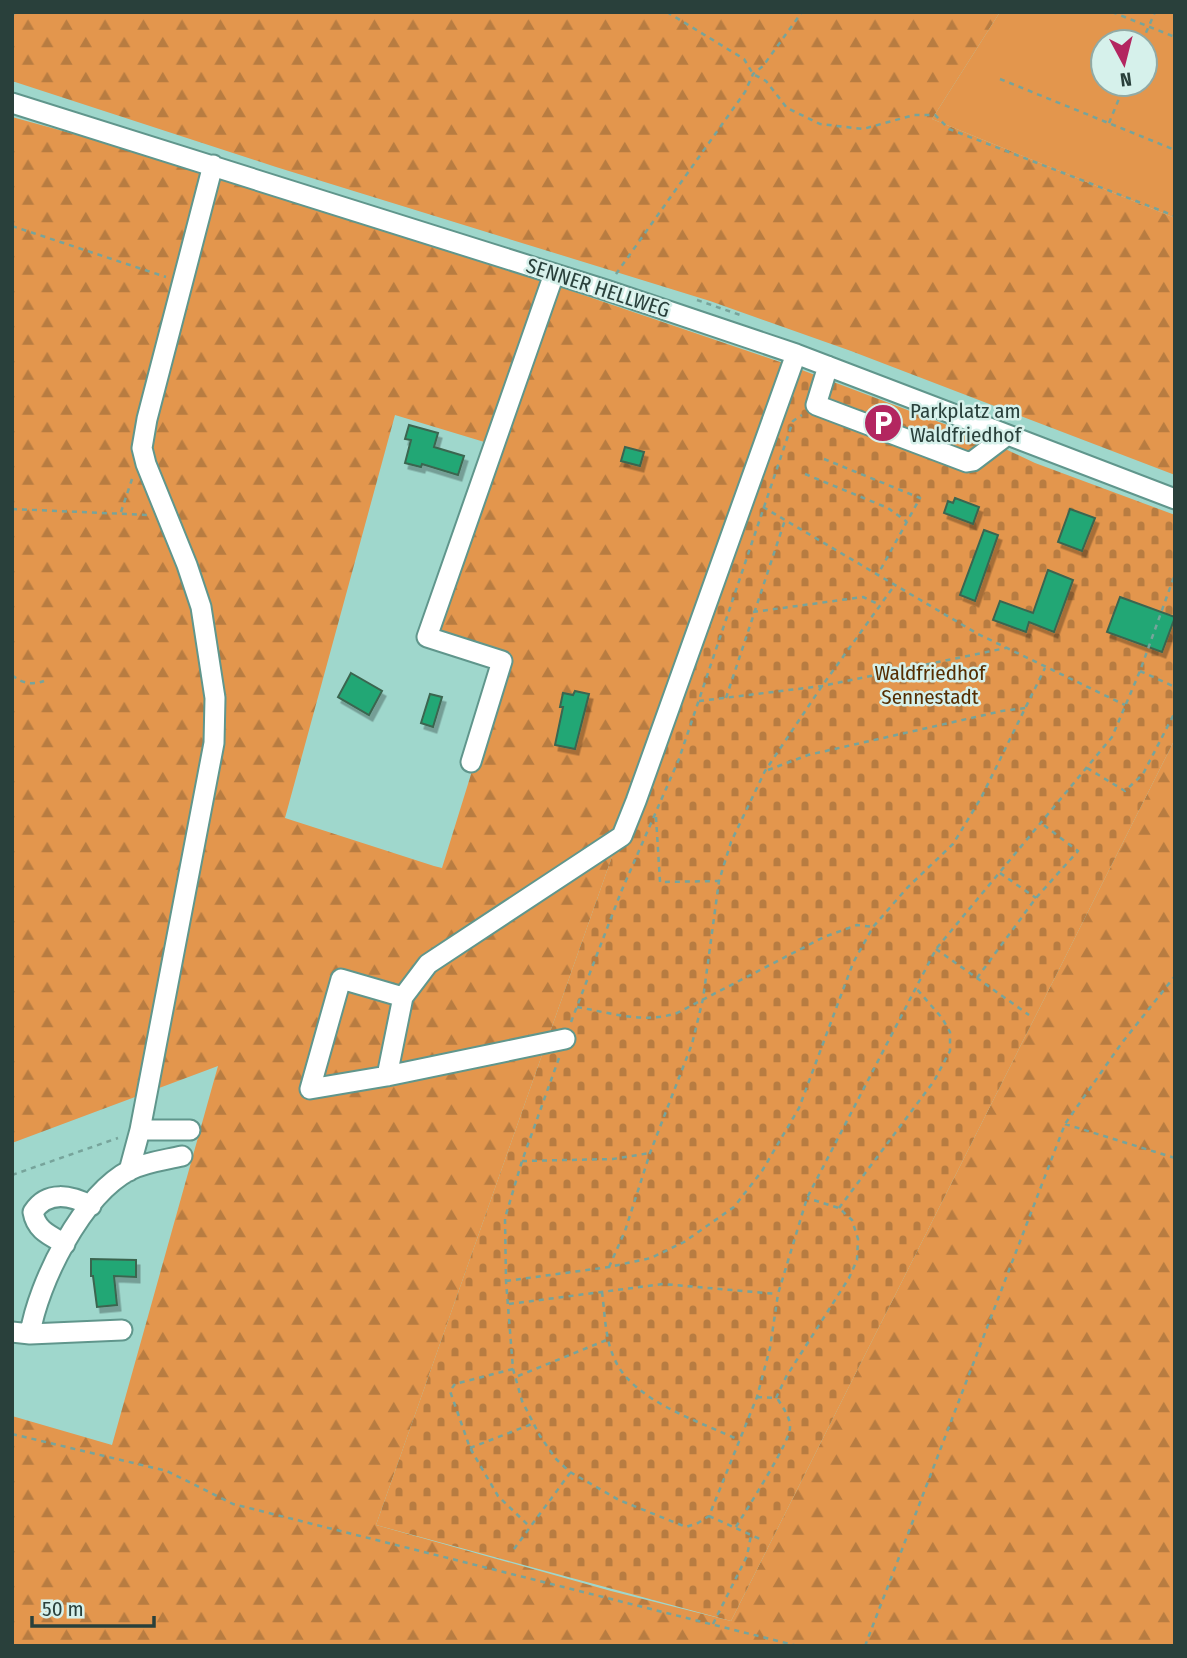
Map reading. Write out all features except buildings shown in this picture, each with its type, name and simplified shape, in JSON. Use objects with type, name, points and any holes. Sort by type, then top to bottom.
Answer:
[{"type":"street","name":"SENNER HELLWEG","points":[[12,103],[606,290],[796,354],[1006,436],[1173,495]]},
{"type":"street","points":[[129,1171],[140,1130],[214,743],[215,698],[201,607],[142,448],[147,419],[213,165]]},
{"type":"street","points":[[471,762],[502,661],[427,637],[554,274]]},
{"type":"street","points":[[387,1076],[403,997],[428,964],[622,836],[796,354]]},
{"type":"street","points":[[828,366],[816,405],[967,462],[973,461],[1006,436]]},
{"type":"street","points":[[403,997],[341,979],[310,1089],[565,1039]]},
{"type":"street","points":[[140,1130],[190,1130]]},
{"type":"street","points":[[122,1330],[21,1333],[43,1283],[65,1244],[103,1192],[129,1171],[182,1156]]},
{"type":"street","points":[[65,1244],[43,1232],[35,1223],[33,1212],[39,1203],[64,1196],[77,1198],[91,1206]]},
{"type":"path","points":[[667,12],[744,59],[753,74],[766,81],[786,108],[820,124],[863,129],[914,115],[934,115],[949,129],[1175,216]]},
{"type":"path","points":[[606,290],[744,92],[753,74],[763,66],[802,12]]},
{"type":"path","points":[[1112,12],[1175,37]]},
{"type":"path","points":[[1149,27],[1155,12]]},
{"type":"path","points":[[1000,79],[1175,150]]},
{"type":"path","points":[[1109,123],[1119,98]]},
{"type":"path","points":[[12,226],[182,282]]},
{"type":"path","points":[[816,405],[793,421],[679,759],[621,892],[577,1007],[522,1161],[505,1218],[506,1281],[513,1369],[522,1401],[532,1424],[556,1459],[570,1472],[619,1500],[686,1527],[709,1516],[757,1397],[770,1348],[778,1294],[807,1198],[936,949],[1112,737],[1140,671],[1175,574]]},
{"type":"path","points":[[824,459],[920,498],[877,576]]},
{"type":"path","points":[[121,513],[134,473],[146,464]]},
{"type":"path","points":[[805,474],[888,508],[907,522]]},
{"type":"path","points":[[763,507],[894,586],[1006,648],[1126,706]]},
{"type":"path","points":[[12,509],[167,517]]},
{"type":"path","points":[[726,698],[785,520]]},
{"type":"path","points":[[609,1267],[625,1231],[650,1153],[692,1044],[703,999],[719,881],[741,817],[765,771],[894,586]]},
{"type":"path","points":[[753,612],[863,597],[880,605]]},
{"type":"path","points":[[699,701],[822,686],[1006,648]]},
{"type":"path","points":[[506,1281],[609,1267],[651,1258],[684,1242],[734,1207],[762,1171],[799,1108],[853,963],[873,927],[907,888],[953,844],[981,798],[1045,668]]},
{"type":"path","points":[[1140,671],[1175,687]]},
{"type":"path","points":[[12,675],[20,681],[34,684],[44,681]]},
{"type":"path","points":[[765,771],[808,755],[1002,711],[1026,708]]},
{"type":"path","points":[[1087,768],[1125,791],[1143,774],[1175,712]]},
{"type":"path","points":[[656,814],[660,882],[719,881]]},
{"type":"path","points":[[977,978],[1036,898],[1078,852],[1041,823]]},
{"type":"path","points":[[1000,873],[1036,898]]},
{"type":"path","points":[[577,1007],[644,1018],[660,1018],[677,1013],[824,937],[857,925],[873,927]]},
{"type":"path","points":[[936,949],[1029,1015]]},
{"type":"path","points":[[864,1646],[1065,1124],[1121,1044],[1175,976]]},
{"type":"path","points":[[839,1208],[934,1081],[950,1051],[950,1032],[942,1018],[915,987]]},
{"type":"path","points":[[1065,1124],[1175,1158]]},
{"type":"path","points":[[12,1175],[140,1130]]},
{"type":"path","points":[[522,1161],[613,1160],[650,1153]]},
{"type":"path","points":[[776,1398],[786,1377],[849,1278],[857,1260],[858,1239],[852,1220],[839,1208],[807,1198]]},
{"type":"path","points":[[509,1304],[663,1284],[778,1294]]},
{"type":"path","points":[[602,1292],[608,1339],[615,1361],[630,1382],[665,1406],[739,1440]]},
{"type":"path","points":[[516,1376],[608,1339]]},
{"type":"path","points":[[513,1369],[455,1384],[450,1391],[470,1448],[498,1496],[530,1527]]},
{"type":"path","points":[[757,1397],[776,1398]]},
{"type":"path","points":[[736,1527],[785,1446],[791,1430],[789,1417],[776,1398]]},
{"type":"path","points":[[470,1448],[532,1424]]},
{"type":"path","points":[[12,1434],[167,1471],[233,1504],[797,1646]]},
{"type":"path","points":[[514,1549],[570,1472]]},
{"type":"path","points":[[709,1516],[760,1539]]},
{"type":"path","points":[[713,1625],[747,1556],[751,1535]]},
{"type":"green space","points":[[12,12],[1000,12],[932,119],[1175,218],[1175,475],[851,351],[710,301],[276,167],[12,81]]},
{"type":"green space","points":[[1000,12],[1175,12],[1175,218],[932,119]]},
{"type":"green space","points":[[12,117],[92,139],[547,283],[491,444],[395,415],[285,818],[434,866],[442,868],[507,658],[432,632],[554,285],[786,364],[376,1525],[611,1591],[731,1621],[1175,739],[1175,1646],[12,1646],[12,1416],[112,1445],[218,1066],[12,1143]]},
{"type":"green space","name":"Waldfriedhof Sennestadt","points":[[786,364],[984,439],[1035,463],[1175,515],[1175,739],[731,1621],[376,1525]]},
{"type":"place","name":"Parkplatz am Waldfriedhof","points":[[883,423]]}]
